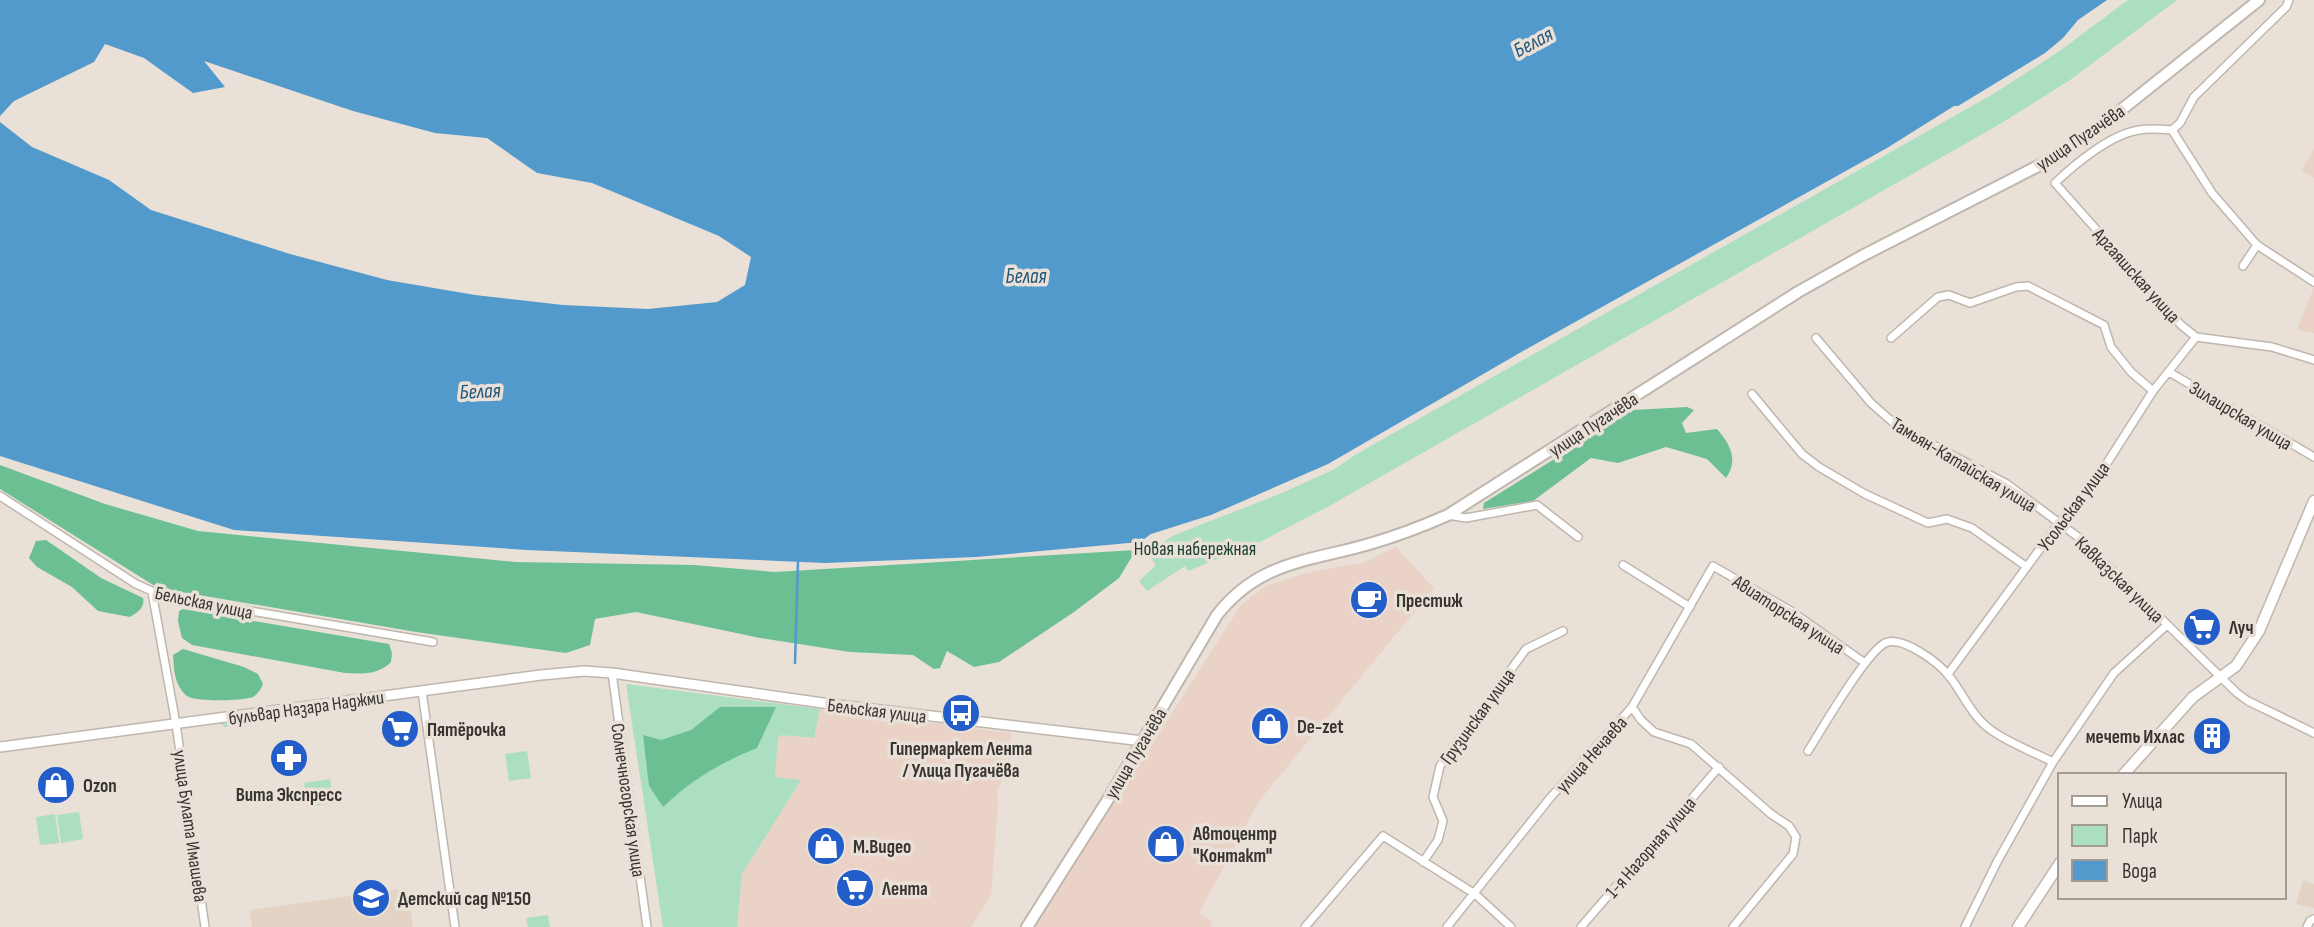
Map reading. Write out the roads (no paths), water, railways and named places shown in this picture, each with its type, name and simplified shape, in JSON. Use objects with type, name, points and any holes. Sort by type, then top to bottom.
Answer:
[{"type":"main road","name":"улица Пугачёва","points":[[1027,927],[1143,741],[1217,615],[1230,599],[1252,581],[1302,560],[1366,545],[1422,527],[1448,515],[1798,292],[1862,256],[2048,161],[2101,126],[2259,0]]},
{"type":"main road","points":[[2125,773],[2193,697],[2236,666],[2259,631],[2314,501]]},
{"type":"main road","points":[[2018,927],[2058,866]]},
{"type":"street","points":[[2290,0],[2194,97],[2180,123],[2172,130],[2212,193],[2257,246],[2314,282]]},
{"type":"street","name":"Аргаяшская улица","points":[[2172,130],[2136,130],[2123,135],[2093,152],[2055,183],[2181,325],[2196,337],[2272,347],[2314,360]]},
{"type":"street","points":[[2243,266],[2257,246]]},
{"type":"street","points":[[1891,338],[1938,297],[1949,295],[1970,303],[2016,287],[2028,286],[2104,325],[2110,347],[2131,372],[2153,391]]},
{"type":"street","name":"Усольская улица","points":[[1948,674],[2059,523],[2107,463],[2153,391],[2196,337]]},
{"type":"street","name":"Тамьян-Катайская улица","points":[[1816,338],[1871,403],[1897,426],[2007,484],[2059,523]]},
{"type":"street","name":"Зилаирская улица","points":[[2169,372],[2314,457]]},
{"type":"street","points":[[1752,394],[1802,454],[1819,467],[1865,494],[1928,523],[1947,519],[1972,528],[2027,567]]},
{"type":"street","name":"Бельская улица","points":[[0,496],[152,592],[179,600],[433,642]]},
{"type":"street","points":[[1448,515],[1466,518],[1537,505],[1578,537]]},
{"type":"street","name":"Кавказская улица","points":[[2059,523],[2078,537],[2220,677],[2248,701],[2314,733]]},
{"type":"street","points":[[1623,565],[1690,607]]},
{"type":"street","name":"улица Нечаева","points":[[1447,927],[1550,798],[1632,708],[1713,566]]},
{"type":"street","name":"Авиаторская улица","points":[[1713,566],[1782,606],[1865,663]]},
{"type":"street","name":"улица Булата Имашева","points":[[152,592],[176,724],[205,927]]},
{"type":"street","points":[[1965,927],[1997,862],[2053,762],[2114,673],[2167,625]]},
{"type":"street","name":"Грузинская улица","points":[[1423,862],[1438,840],[1443,821],[1433,797],[1440,766],[1526,649],[1563,631]]},
{"type":"street","name":"Авиаторская улица","points":[[1808,751],[1865,663],[1885,643],[1894,642],[1910,645],[1948,674],[1965,702],[1990,730],[2053,762]]},
{"type":"street","name":"бульвар Назара Наджми","points":[[0,747],[563,672],[612,673]]},
{"type":"street","name":"Бельская улица","points":[[612,673],[830,705],[1143,741]]},
{"type":"street","name":"Солнечногорская улица","points":[[612,673],[647,927]]},
{"type":"street","points":[[422,691],[455,927]]},
{"type":"street","points":[[1632,708],[1654,732],[1691,744],[1771,814],[1789,826],[1796,837],[1793,854],[1733,927]]},
{"type":"street","name":"1-я Нагорная улица","points":[[1581,927],[1719,767]]},
{"type":"street","points":[[1305,927],[1383,836],[1475,894],[1511,927]]},
{"type":"street","points":[[2307,927],[2314,919]]},
{"type":"water","name":"Белая","points":[[0,0],[2107,0],[2078,20],[2063,38],[2045,53],[1958,106],[1328,464],[1211,515],[1151,534],[1140,542],[976,557],[825,563],[527,550],[234,530],[0,456],[0,122],[32,147],[109,180],[151,210],[290,254],[387,280],[475,295],[563,305],[648,309],[717,302],[745,285],[751,257],[719,236],[592,183],[537,173],[487,138],[435,133],[353,111],[204,61],[225,87],[193,93],[144,58],[105,44],[94,62],[14,101],[0,116]]},
{"type":"waterway","points":[[795,663],[798,561]]},
{"type":"place","name":"Престиж","points":[[1369,600]]},
{"type":"place","name":"Луч","points":[[2202,627]]},
{"type":"place","name":"Гипермаркет Лента / Улица Пугачёва","points":[[961,713]]},
{"type":"place","name":"De-zet","points":[[1270,726]]},
{"type":"place","name":"Пятёрочка","points":[[400,729]]},
{"type":"place","name":"мечеть Ихлас","points":[[2212,736]]},
{"type":"place","name":"Вита Экспресс","points":[[289,758]]},
{"type":"place","name":"Ozon","points":[[56,785]]},
{"type":"place","name":"Автоцентр \"Контакт\"","points":[[1166,844]]},
{"type":"place","name":"М.Видео","points":[[826,846]]},
{"type":"place","name":"Лента","points":[[855,888]]},
{"type":"place","name":"Детский сад №150","points":[[371,898]]},
{"type":"park label","name":"Новая набережная","points":[[1195,548]]}]
